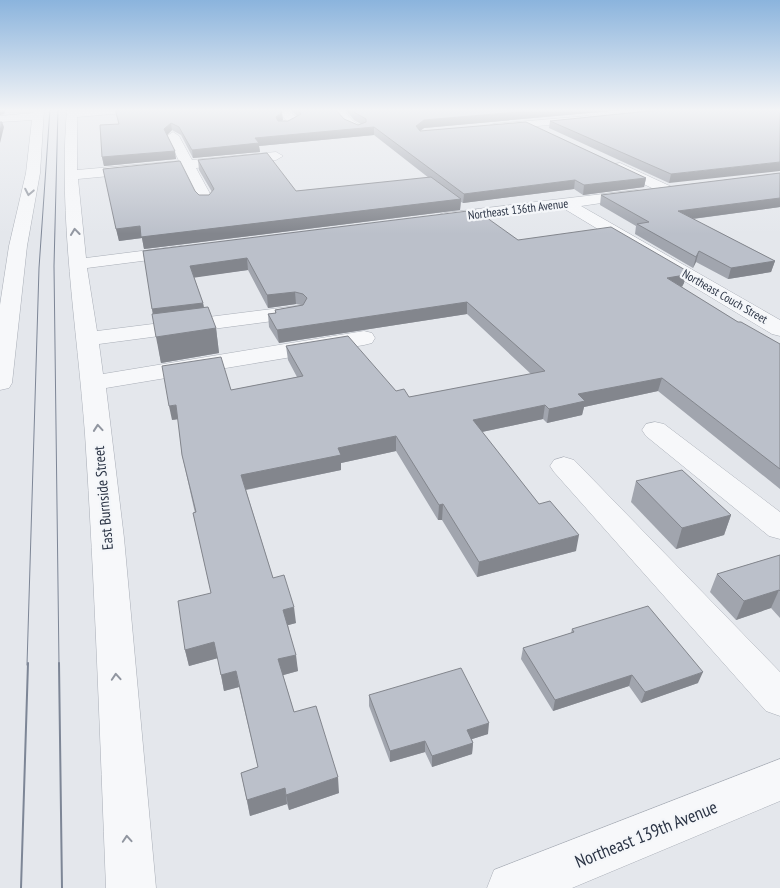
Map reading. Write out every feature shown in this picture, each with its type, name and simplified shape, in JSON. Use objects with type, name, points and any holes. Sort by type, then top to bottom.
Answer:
[{"type":"street","points":[[0,383],[7,271],[18,246],[33,173],[35,150]]},
{"type":"street","name":"East Burnside Street","points":[[72,150],[78,264],[93,383],[106,534],[131,888]]},
{"type":"street","points":[[180,150],[206,201]]},
{"type":"street","points":[[72,175],[276,156]]},
{"type":"street","name":"Northeast 136th Avenue","points":[[430,220],[672,189],[605,160]]},
{"type":"street","name":"Northeast Couch Street","points":[[566,203],[775,322]]},
{"type":"street","points":[[78,264],[200,249]]},
{"type":"street","points":[[88,339],[296,312]]},
{"type":"street","points":[[93,383],[364,338]]},
{"type":"street","points":[[655,430],[780,528]]},
{"type":"street","points":[[564,466],[780,699]]},
{"type":"street","name":"Northeast 139th Avenue","points":[[512,888],[780,780]]},
{"type":"building","points":[[102,150],[175,151],[102,157]]},
{"type":"building","points":[[405,150],[587,150],[646,178],[584,185],[575,180],[464,194]]},
{"type":"building","points":[[617,150],[780,150],[780,162],[671,174]]},
{"type":"building","points":[[267,153],[296,191],[431,177],[461,199],[141,237],[140,226],[116,229],[103,169],[180,161],[195,191],[199,195],[209,195],[214,189],[198,160]]},
{"type":"building","points":[[780,173],[780,198],[678,211],[775,261],[731,268],[699,251],[696,257],[637,224],[649,222],[601,195]]},
{"type":"building","points":[[476,210],[518,240],[611,227],[687,271],[685,275],[667,278],[738,322],[780,344],[780,469],[662,378],[578,394],[585,401],[549,409],[545,405],[473,420],[539,504],[550,501],[579,535],[479,562],[443,504],[439,505],[396,436],[338,448],[341,455],[241,475],[273,578],[284,575],[294,607],[283,610],[296,655],[278,659],[294,712],[316,706],[338,777],[286,795],[285,788],[247,800],[241,773],[258,767],[236,671],[221,675],[214,642],[185,650],[178,601],[211,593],[193,513],[196,512],[182,455],[176,405],[169,406],[162,366],[221,357],[231,390],[303,376],[286,346],[348,336],[396,391],[404,389],[409,397],[545,371],[467,302],[277,330],[268,314],[276,313],[275,310],[303,305],[307,298],[303,294],[295,292],[267,295],[247,258],[190,266],[203,303],[152,309],[143,251]]},
{"type":"building","points":[[208,307],[216,328],[156,337],[152,314]]},
{"type":"building","points":[[682,470],[731,515],[682,528],[636,481]]},
{"type":"building","points":[[780,555],[780,591],[744,601],[717,574]]},
{"type":"building","points":[[648,606],[703,672],[645,692],[632,675],[555,700],[523,648],[574,632],[572,629]]},
{"type":"building","points":[[461,668],[489,723],[467,730],[473,743],[432,756],[425,741],[390,751],[369,695]]},
{"type":"tram line","points":[[27,665],[39,268],[47,150]]},
{"type":"tram line","points":[[57,150],[54,266],[59,665]]},
{"type":"tram line","points":[[21,888],[28,663]]},
{"type":"tram line","points":[[59,663],[62,888]]}]
